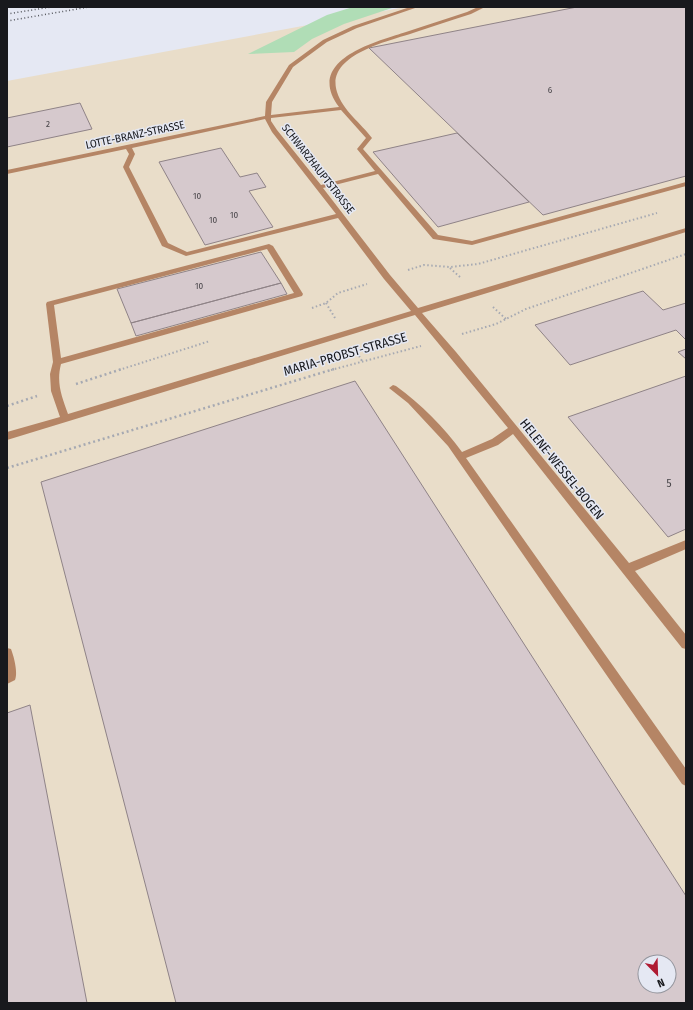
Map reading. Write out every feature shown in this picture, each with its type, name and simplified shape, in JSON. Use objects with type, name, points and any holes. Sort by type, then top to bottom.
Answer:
[{"type":"street","name":"SCHWARZHAUPTSTRASSE","points":[[415,7],[355,27],[325,41],[291,66],[268,102],[267,117],[274,131],[319,187],[387,277],[416,312]]},
{"type":"street","points":[[482,7],[363,48],[348,56],[334,73],[332,86],[333,94],[342,108],[369,138],[360,149],[436,237],[472,243],[686,184]]},
{"type":"street","name":"LOTTE-BRANZ-STRASSE","points":[[7,172],[267,117],[342,108]]},
{"type":"street","points":[[128,147],[132,154],[126,167],[165,244],[186,254],[340,215]]},
{"type":"street","points":[[319,187],[380,172]]},
{"type":"street","name":"MARIA-PROBST-STRASSE","points":[[7,436],[686,230]]},
{"type":"street","points":[[57,362],[300,294],[269,246],[50,304],[57,362],[54,374],[55,391],[65,418]]},
{"type":"street","name":"HELENE-WESSEL-BOGEN","points":[[416,312],[441,340],[686,644]]},
{"type":"street","points":[[393,388],[411,401],[451,443],[686,780]]},
{"type":"street","points":[[460,456],[495,442],[513,429]]},
{"type":"street","points":[[627,569],[686,544]]},
{"type":"street","points":[[7,653],[11,676],[7,678]]},
{"type":"path","points":[[311,308],[326,303],[338,293],[424,265],[450,268],[478,264],[660,212]]},
{"type":"path","name":"MARIA-PROBST-STRASSE","points":[[7,468],[362,361],[496,324],[526,309],[686,254]]},
{"type":"path","points":[[7,406],[212,340]]},
{"type":"shaded area","points":[[405,7],[686,7],[686,1003],[7,1003],[7,81]]},
{"type":"green space","points":[[353,7],[395,7],[344,24],[312,39],[294,52],[248,54],[327,15]]},
{"type":"building","points":[[577,7],[686,7],[686,176],[543,215],[369,48]]},
{"type":"building","points":[[80,103],[92,129],[7,147],[7,118]]},
{"type":"building","points":[[457,133],[529,202],[438,227],[373,152]]},
{"type":"building","points":[[221,148],[240,177],[257,173],[266,187],[249,191],[273,227],[205,245],[159,162]]},
{"type":"building","points":[[261,252],[281,283],[131,323],[117,289]]},
{"type":"building","points":[[281,283],[287,294],[136,336],[131,323]]},
{"type":"building","points":[[643,291],[663,310],[686,303],[686,340],[676,330],[570,365],[535,325]]},
{"type":"building","points":[[686,349],[686,359],[678,352]]},
{"type":"building","points":[[686,376],[686,529],[668,537],[568,417]]},
{"type":"building","points":[[355,381],[686,896],[686,1003],[176,1003],[41,482]]},
{"type":"building","points":[[30,705],[87,1003],[7,1003],[7,713]]},
{"type":"railway","points":[[7,14],[51,7]]},
{"type":"railway","points":[[7,21],[89,7]]}]
